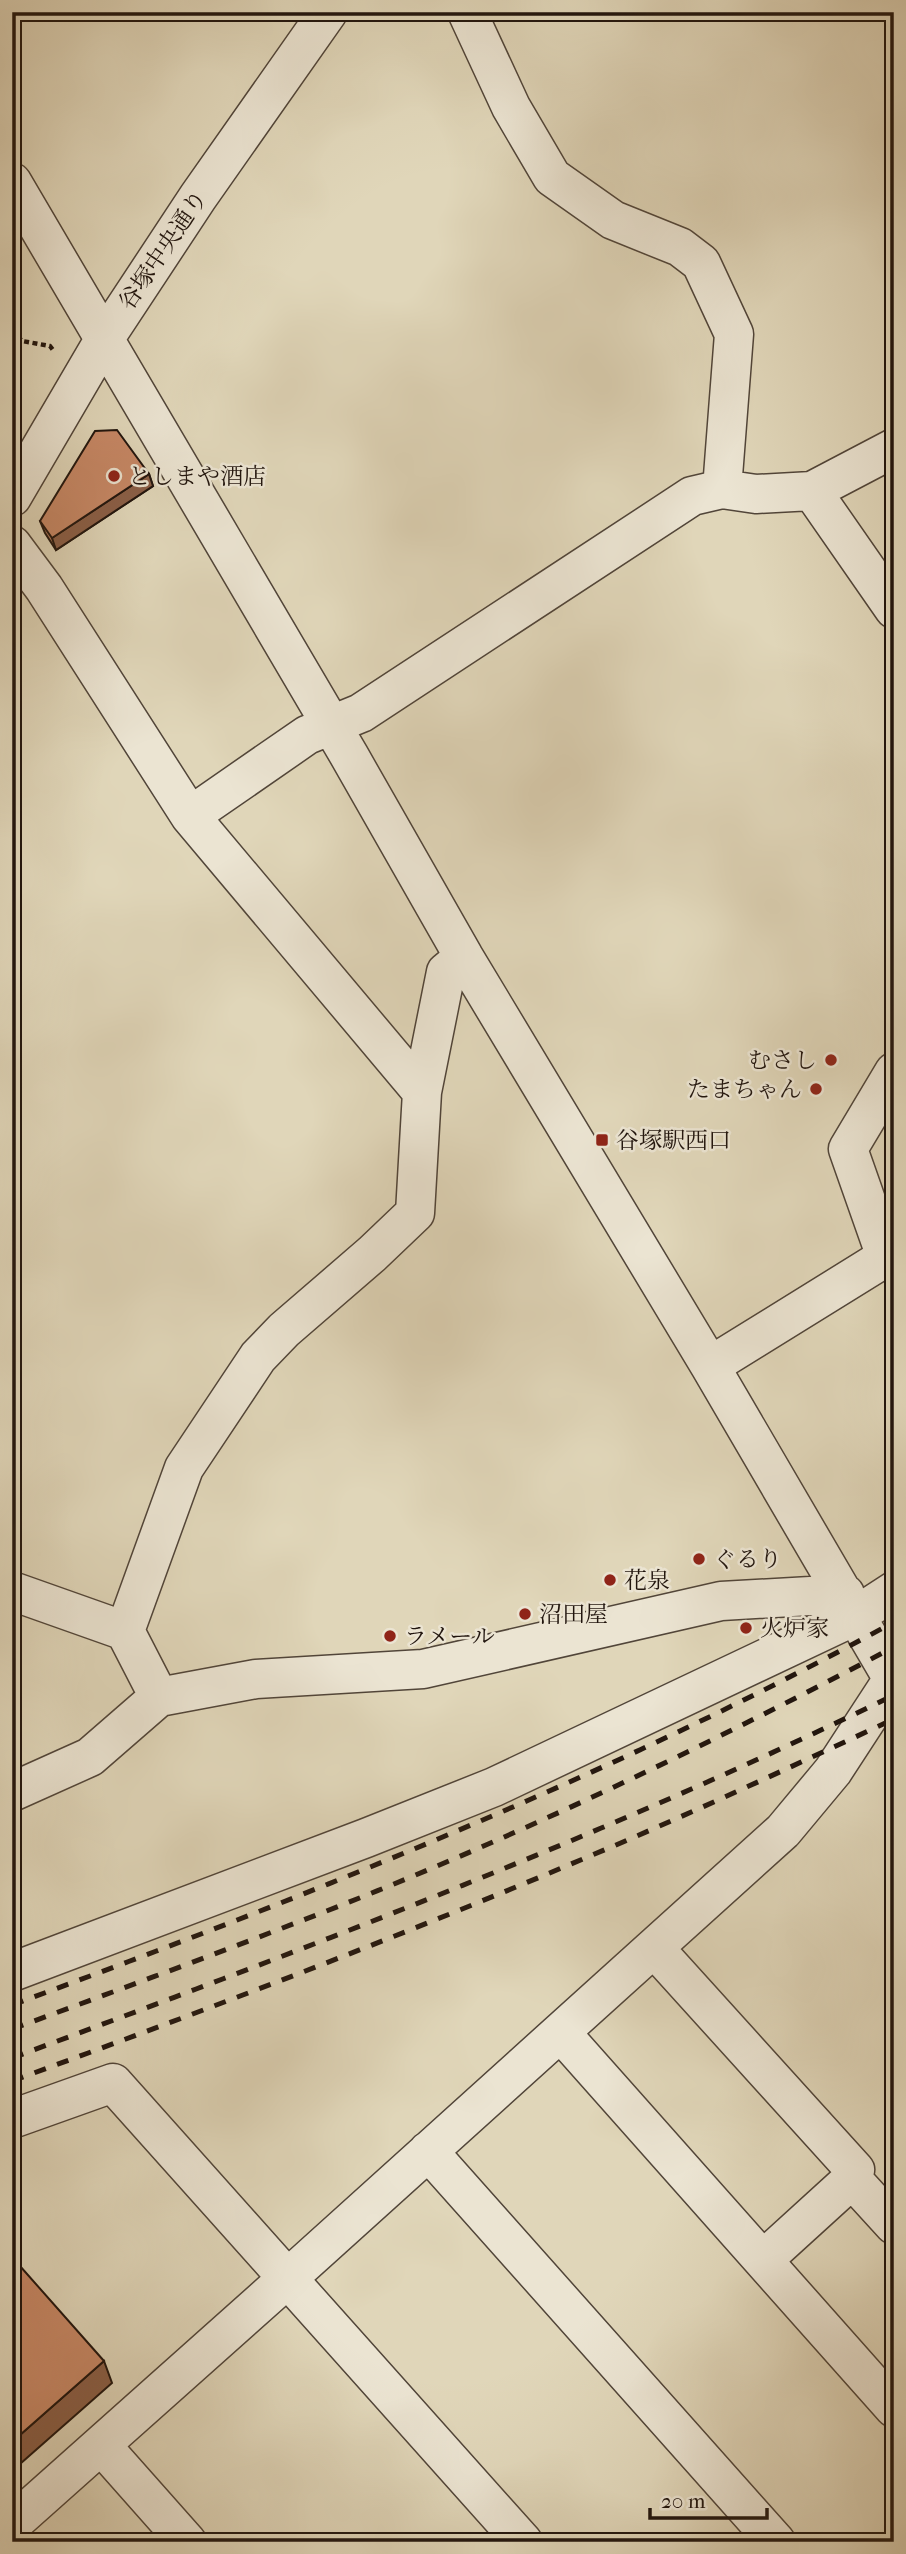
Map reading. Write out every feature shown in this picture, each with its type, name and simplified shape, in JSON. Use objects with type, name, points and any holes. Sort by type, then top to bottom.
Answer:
[{"type":"street","name":"谷塚中央通り","points":[[17,477],[198,197],[328,12]]},
{"type":"street","points":[[467,12],[511,107],[552,177],[613,220],[680,247],[701,262],[734,334],[722,489]]},
{"type":"street","points":[[12,182],[464,957],[710,1366],[893,1680],[833,1771],[783,1831],[101,2445],[22,2529]]},
{"type":"street","points":[[190,816],[307,735],[361,713],[692,496],[722,489],[756,494],[812,491],[894,448]]},
{"type":"street","points":[[812,491],[894,609]]},
{"type":"street","points":[[12,545],[44,588],[190,816],[422,1092]]},
{"type":"street","points":[[125,1631],[184,1468],[258,1357],[284,1330],[415,1213],[422,1092],[446,972],[464,957]]},
{"type":"street","points":[[710,1366],[890,1255],[848,1149],[894,1072]]},
{"type":"street","points":[[12,1591],[125,1631],[159,1697]]},
{"type":"street","points":[[12,1972],[494,1787],[851,1604],[894,1591]]},
{"type":"street","points":[[12,1792],[90,1757],[159,1697],[256,1679],[423,1669],[721,1601],[851,1604]]},
{"type":"street","points":[[655,1949],[855,2170],[852,2179],[764,2260]]},
{"type":"street","points":[[561,2033],[894,2407]]},
{"type":"street","points":[[12,2119],[113,2083],[523,2542]]},
{"type":"street","points":[[428,2151],[776,2542]]},
{"type":"street","points":[[852,2179],[894,2225]]},
{"type":"street","points":[[101,2445],[187,2542]]},
{"type":"building","points":[[117,430],[149,474],[52,538],[40,521],[95,431]]},
{"type":"building","points":[[12,2257],[104,2361],[12,2442]]},
{"type":"railway","points":[[12,2005],[237,1920],[460,1830],[680,1731],[894,1622]]},
{"type":"railway","points":[[12,2029],[324,1912],[541,1821],[683,1754],[894,1647]]},
{"type":"railway","points":[[12,2058],[347,1931],[568,1842],[894,1695]]},
{"type":"railway","points":[[12,2081],[302,1972],[518,1886],[628,1840],[894,1719]]},
{"type":"place","name":"としまや酒店","points":[[114,476]]},
{"type":"place","name":"むさし","points":[[831,1060]]},
{"type":"place","name":"たまちゃん","points":[[816,1089]]},
{"type":"place","name":"谷塚駅西口","points":[[602,1140]]},
{"type":"place","name":"ぐるり","points":[[699,1559]]},
{"type":"place","name":"花泉","points":[[610,1580]]},
{"type":"place","name":"沼田屋","points":[[525,1614]]},
{"type":"place","name":"火炉家","points":[[746,1628]]},
{"type":"place","name":"ラメール","points":[[390,1636]]}]
